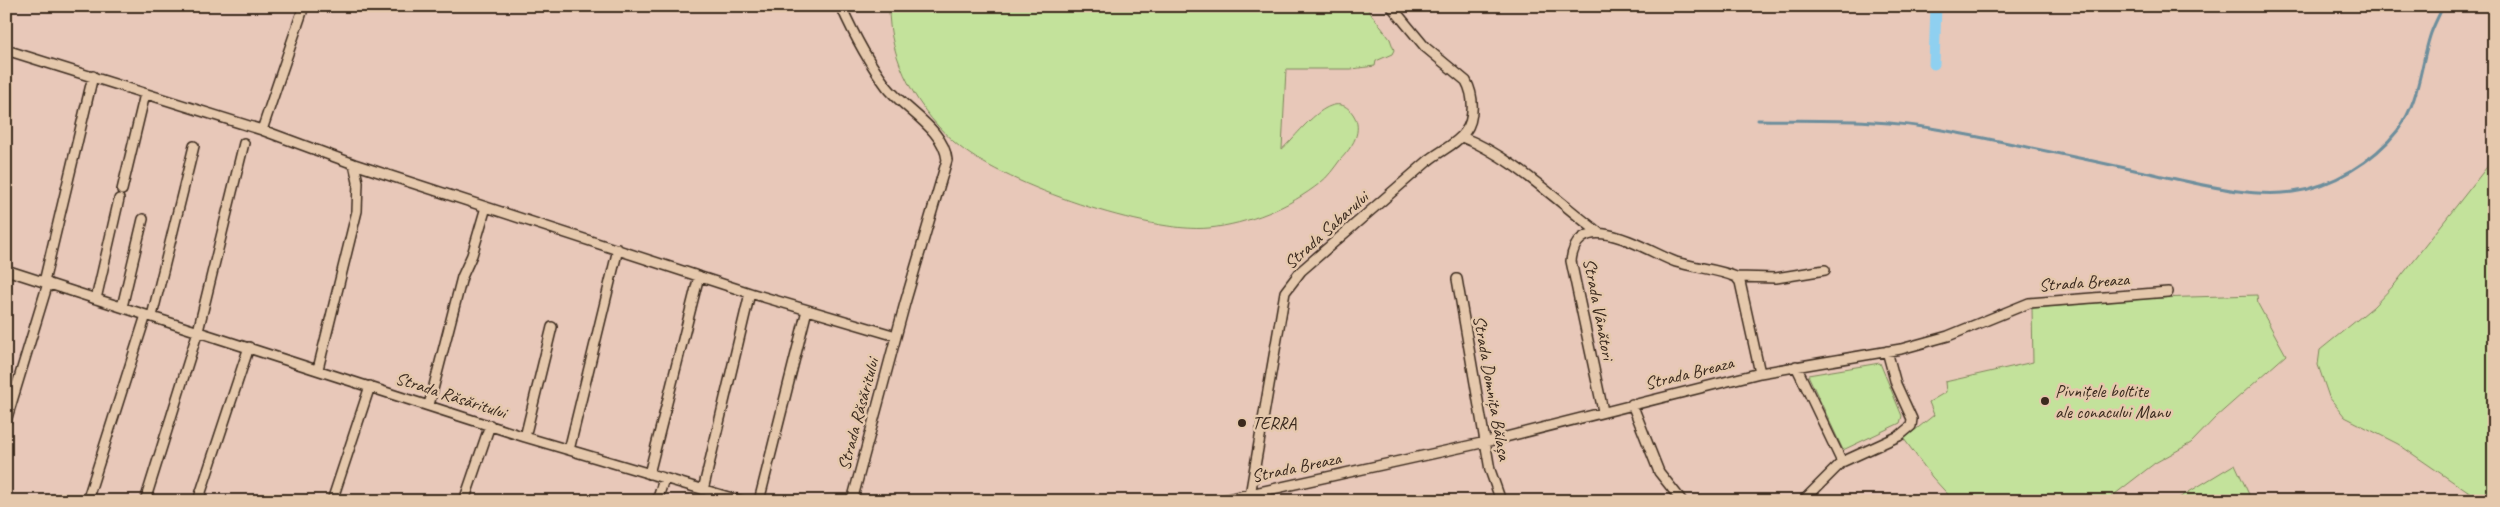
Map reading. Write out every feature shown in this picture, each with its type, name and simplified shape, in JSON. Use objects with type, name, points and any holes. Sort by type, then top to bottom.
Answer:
[{"type":"street","points":[[262,130],[304,6]]},
{"type":"street","name":"Strada Răsăritului","points":[[841,6],[861,47],[886,84],[933,132],[947,153],[945,173],[896,336],[852,501]]},
{"type":"street","points":[[1391,6],[1412,34],[1460,75],[1470,88],[1471,118],[1467,131],[1462,137],[1495,153],[1514,166],[1598,232]]},
{"type":"street","points":[[6,50],[262,130],[354,164],[750,293],[896,336]]},
{"type":"street","points":[[6,421],[46,283],[93,76]]},
{"type":"street","points":[[96,299],[145,94]]},
{"type":"street","name":"Strada Sabarului","points":[[1249,498],[1285,292],[1317,258],[1434,156],[1462,137]]},
{"type":"street","points":[[145,501],[198,331],[244,143]]},
{"type":"street","points":[[87,501],[149,315],[194,146]]},
{"type":"street","points":[[318,369],[358,210],[358,182],[354,164]]},
{"type":"street","points":[[429,405],[462,277],[472,255],[486,207]]},
{"type":"street","points":[[122,307],[143,219]]},
{"type":"street","name":"Strada Vânători","points":[[1603,411],[1571,261],[1575,245],[1587,236],[1598,232],[1614,234],[1674,261],[1736,277],[1776,278],[1825,270]]},
{"type":"street","points":[[569,450],[618,249]]},
{"type":"street","name":"Strada Răsăritului","points":[[6,270],[569,450],[742,501]]},
{"type":"street","points":[[649,474],[699,276]]},
{"type":"street","points":[[1736,277],[1740,282],[1760,373]]},
{"type":"street","name":"Strada Domnița Bălașa","points":[[1457,279],[1490,470],[1501,501]]},
{"type":"street","name":"Strada Breaza","points":[[1218,501],[1249,498],[1486,442],[1760,373],[1887,351],[1948,336],[2029,303],[2168,292]]},
{"type":"street","points":[[703,490],[750,293]]},
{"type":"street","points":[[759,501],[807,310]]},
{"type":"street","points":[[525,436],[552,328]]},
{"type":"street","points":[[198,501],[249,347]]},
{"type":"street","points":[[1803,501],[1842,462],[1900,436],[1911,426],[1912,419],[1896,384],[1887,351]]},
{"type":"street","points":[[1796,366],[1842,462]]},
{"type":"street","points":[[332,501],[370,386]]},
{"type":"street","points":[[1632,404],[1659,472],[1682,501]]},
{"type":"street","points":[[464,501],[490,425]]},
{"type":"street","points":[[657,501],[664,479]]},
{"type":"green space","points":[[889,6],[1365,6],[1390,39],[1394,50],[1392,54],[1376,61],[1375,66],[1351,69],[1286,69],[1282,149],[1315,116],[1335,105],[1344,106],[1353,114],[1356,120],[1357,133],[1349,150],[1323,181],[1282,207],[1239,223],[1209,228],[1183,228],[1116,215],[1044,191],[1010,177],[982,162],[960,147],[931,119],[909,84],[894,46]]},
{"type":"green space","points":[[2494,158],[2494,501],[2481,501],[2398,444],[2345,417],[2329,397],[2318,365],[2320,350],[2373,307],[2395,284]]},
{"type":"green space","points":[[2257,295],[2258,304],[2286,355],[2216,417],[2191,443],[2155,463],[2106,501],[1954,501],[1932,477],[1904,439],[1934,415],[1929,402],[1946,392],[1945,382],[2033,362],[2032,308],[2156,298]]},
{"type":"green space","points":[[1880,363],[1902,416],[1900,423],[1843,450],[1808,375]]},
{"type":"green space","points":[[2235,464],[2252,501],[2174,501]]},
{"type":"waterway","points":[[1934,64],[1936,6]]},
{"type":"waterway","points":[[1758,120],[1850,121],[1919,126],[1996,140],[2225,189],[2260,193],[2293,192],[2322,185],[2351,171],[2377,152],[2398,130],[2415,96],[2430,36],[2443,6]]},
{"type":"place","name":"Pivnițele boltite ale conacului Manu","points":[[2045,401]]},
{"type":"place","name":"TERRA","points":[[1242,423]]}]
